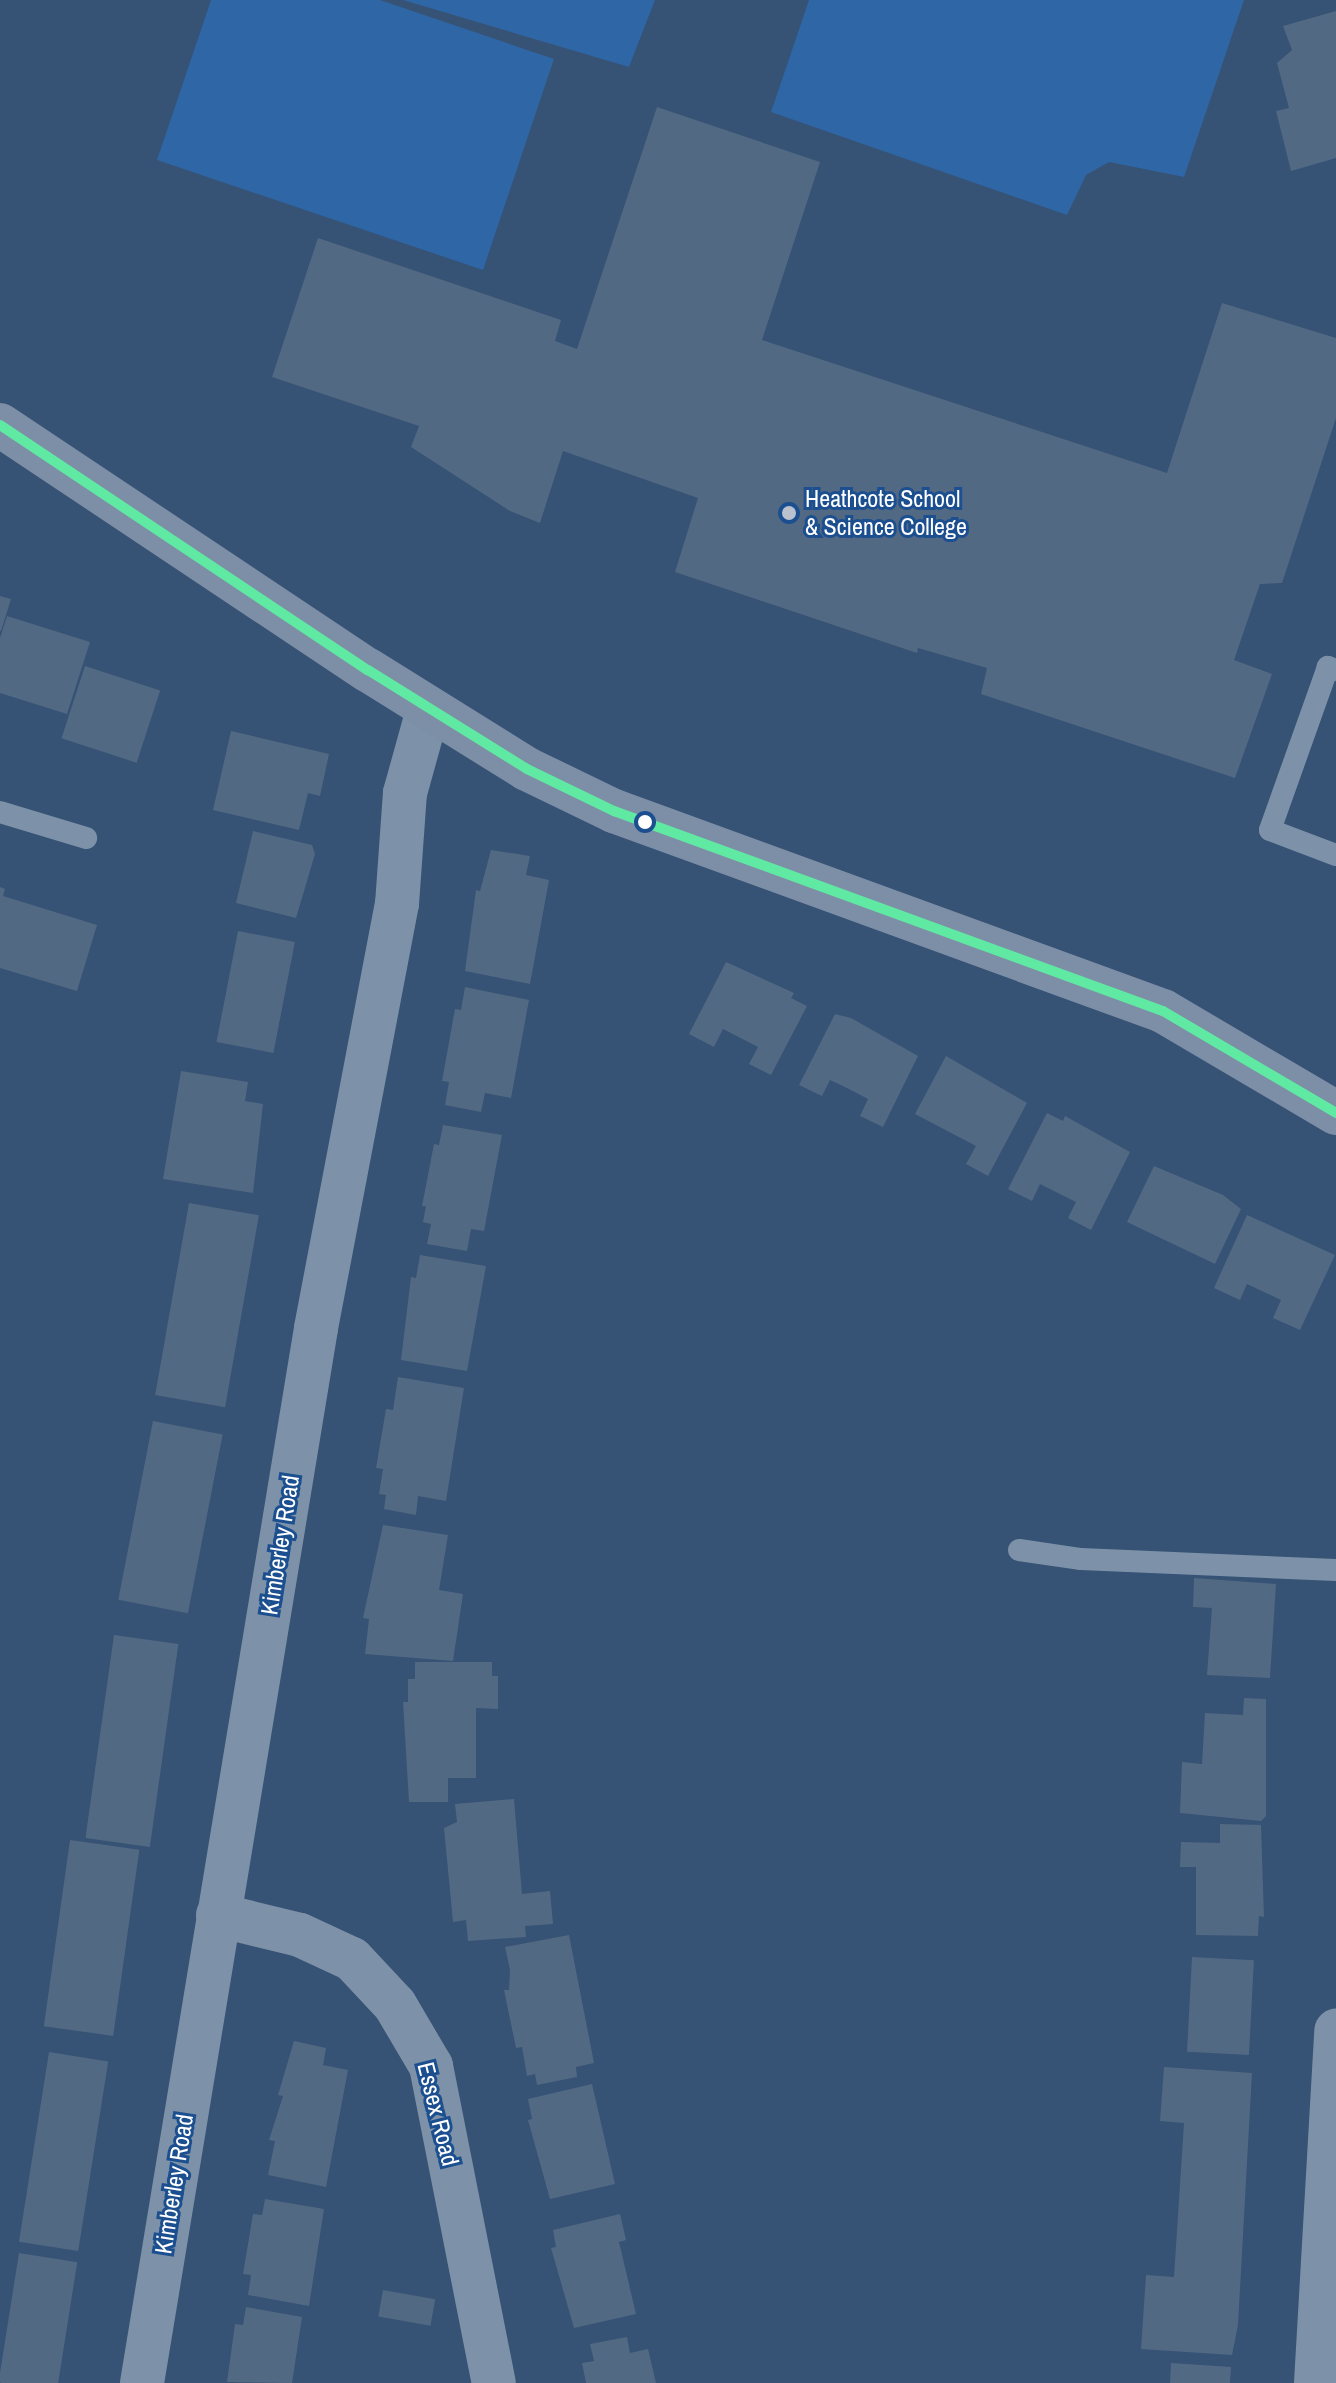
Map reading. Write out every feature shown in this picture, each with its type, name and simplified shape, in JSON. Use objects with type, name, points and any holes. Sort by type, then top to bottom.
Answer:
[{"type":"main road","points":[[0,425],[428,710],[527,769],[614,811],[1163,1011],[1336,1113]]},
{"type":"street","name":"Kimberley Road","points":[[142,2383],[316,1328],[397,904],[405,793],[428,710]]},
{"type":"street","name":"Essex Road","points":[[218,1915],[300,1935],[352,1959],[395,2005],[431,2066],[494,2383]]},
{"type":"street","points":[[1316,2383],[1336,2031]]},
{"type":"lane","points":[[1336,670],[1328,667],[1270,830],[1336,855]]},
{"type":"lane","points":[[0,812],[86,838]]},
{"type":"lane","points":[[1019,1550],[1081,1559],[1336,1570]]},
{"type":"shaded area","points":[[211,0],[380,0],[554,59],[483,270],[157,160]]},
{"type":"shaded area","points":[[403,0],[655,0],[629,67]]},
{"type":"shaded area","points":[[809,0],[1244,0],[1184,177],[1109,162],[1086,175],[1067,215],[771,112]]},
{"type":"building","points":[[1336,11],[1336,158],[1291,171],[1276,111],[1289,108],[1277,63],[1292,50],[1283,26]]},
{"type":"building","points":[[657,107],[820,162],[762,340],[1167,473],[1222,303],[1336,338],[1336,418],[1282,583],[1260,584],[1234,660],[1272,674],[1235,778],[981,694],[987,668],[918,648],[917,653],[675,572],[698,498],[563,451],[540,523],[510,511],[411,447],[419,426],[272,377],[318,238],[561,320],[555,341],[577,349]]},
{"type":"building","points":[[0,596],[11,599],[1,631],[0,631]]},
{"type":"building","points":[[7,616],[90,642],[67,714],[0,693],[0,638]]},
{"type":"building","points":[[85,666],[160,690],[137,763],[62,738]]},
{"type":"building","points":[[231,731],[329,754],[320,796],[308,793],[299,830],[213,810]]},
{"type":"building","points":[[253,831],[312,845],[315,854],[296,918],[236,903]]},
{"type":"building","points":[[491,850],[530,856],[526,875],[549,880],[530,984],[465,971],[476,890],[480,891]]},
{"type":"building","points":[[0,887],[5,889],[3,896],[97,925],[77,991],[0,968]]},
{"type":"building","points":[[238,931],[295,942],[273,1053],[216,1042]]},
{"type":"building","points":[[726,962],[794,993],[791,998],[807,1006],[771,1075],[749,1064],[758,1047],[723,1029],[714,1047],[689,1034]]},
{"type":"building","points":[[465,987],[529,1000],[511,1098],[485,1093],[481,1112],[445,1105],[449,1082],[442,1081],[455,1009],[461,1010]]},
{"type":"building","points":[[835,1014],[851,1018],[918,1056],[883,1127],[860,1116],[868,1099],[847,1088],[830,1080],[822,1096],[799,1085]]},
{"type":"building","points":[[946,1056],[1027,1103],[988,1176],[966,1164],[976,1146],[915,1114]]},
{"type":"building","points":[[181,1071],[248,1082],[245,1101],[263,1104],[253,1193],[163,1179]]},
{"type":"building","points":[[1047,1113],[1063,1121],[1065,1116],[1130,1152],[1091,1230],[1068,1218],[1076,1202],[1040,1184],[1032,1201],[1008,1189]]},
{"type":"building","points":[[443,1125],[502,1135],[484,1231],[471,1229],[467,1251],[427,1244],[431,1224],[423,1222],[426,1206],[422,1206],[434,1144],[439,1145]]},
{"type":"building","points":[[1154,1166],[1223,1195],[1241,1209],[1215,1264],[1127,1222]]},
{"type":"building","points":[[189,1203],[259,1215],[225,1407],[155,1395]]},
{"type":"building","points":[[1247,1215],[1335,1255],[1300,1330],[1273,1318],[1281,1300],[1247,1284],[1240,1300],[1214,1288]]},
{"type":"building","points":[[420,1255],[486,1266],[467,1371],[401,1360],[411,1277],[416,1278]]},
{"type":"building","points":[[398,1377],[464,1388],[446,1501],[418,1496],[416,1515],[384,1509],[386,1495],[379,1494],[383,1469],[376,1468],[386,1409],[393,1410]]},
{"type":"building","points":[[153,1421],[223,1435],[188,1613],[118,1600]]},
{"type":"building","points":[[383,1525],[448,1535],[439,1590],[463,1594],[453,1661],[365,1654],[369,1619],[363,1618]]},
{"type":"building","points":[[1194,1578],[1276,1584],[1270,1678],[1207,1675],[1212,1608],[1193,1607]]},
{"type":"building","points":[[114,1635],[178,1644],[150,1847],[85,1838]]},
{"type":"building","points":[[415,1662],[492,1662],[492,1676],[498,1676],[498,1709],[476,1708],[476,1778],[448,1778],[448,1802],[409,1802],[403,1702],[408,1702],[408,1679],[415,1679]]},
{"type":"building","points":[[1244,1698],[1266,1699],[1266,1816],[1261,1821],[1180,1813],[1182,1762],[1202,1764],[1205,1713],[1243,1715]]},
{"type":"building","points":[[514,1799],[522,1894],[550,1891],[553,1924],[525,1926],[526,1937],[468,1941],[466,1920],[453,1922],[444,1828],[457,1822],[455,1804]]},
{"type":"building","points":[[1220,1824],[1261,1825],[1264,1917],[1259,1916],[1258,1936],[1196,1935],[1196,1867],[1180,1867],[1181,1842],[1220,1843]]},
{"type":"building","points":[[70,1840],[139,1850],[113,2036],[44,2026]]},
{"type":"building","points":[[569,1935],[594,2063],[576,2067],[577,2077],[537,2085],[535,2074],[527,2076],[522,2047],[516,2048],[504,1990],[509,1990],[510,1970],[505,1947]]},
{"type":"building","points":[[1192,1957],[1254,1960],[1249,2055],[1187,2052]]},
{"type":"building","points":[[294,2041],[326,2048],[323,2065],[348,2070],[326,2187],[268,2175],[275,2141],[269,2140],[283,2096],[278,2095]]},
{"type":"building","points":[[49,2052],[108,2061],[78,2251],[19,2242]]},
{"type":"building","points":[[1164,2067],[1252,2073],[1238,2325],[1232,2355],[1141,2349],[1146,2275],[1174,2277],[1184,2123],[1160,2121]]},
{"type":"building","points":[[592,2084],[615,2184],[550,2199],[528,2120],[532,2119],[528,2099]]},
{"type":"building","points":[[265,2199],[324,2209],[309,2306],[248,2295],[251,2275],[243,2274],[253,2214],[262,2215]]},
{"type":"building","points":[[620,2214],[626,2240],[619,2242],[636,2314],[574,2328],[551,2248],[556,2247],[553,2230]]},
{"type":"building","points":[[19,2253],[77,2262],[58,2383],[0,2383]]},
{"type":"building","points":[[383,2290],[435,2299],[431,2326],[378,2317]]},
{"type":"building","points":[[246,2307],[302,2317],[292,2383],[227,2382],[235,2324],[243,2325]]},
{"type":"building","points":[[627,2337],[630,2353],[648,2349],[656,2383],[586,2383],[582,2363],[594,2361],[590,2344]]},
{"type":"building","points":[[1171,2363],[1231,2367],[1230,2383],[1170,2383]]},
{"type":"transit line","points":[[0,425],[368,670],[527,769],[614,811],[1163,1011],[1336,1113]]},
{"type":"place","name":"Heathcote School & Science College","points":[[789,513]]}]
